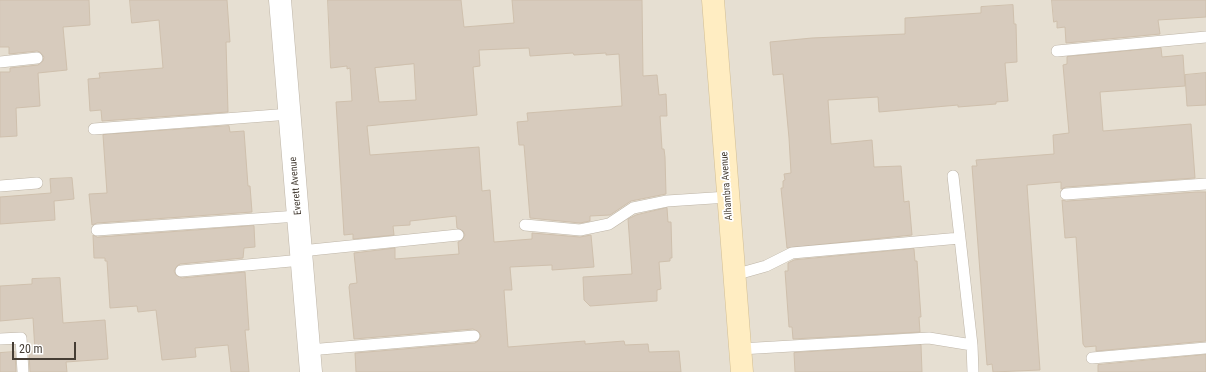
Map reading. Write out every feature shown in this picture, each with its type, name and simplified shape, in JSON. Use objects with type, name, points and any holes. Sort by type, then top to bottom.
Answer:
[{"type":"street","name":"Everett Avenue","points":[[280,0],[311,372]]},
{"type":"street","name":"Alhambra Avenue","points":[[713,0],[742,372]]},
{"type":"lane","points":[[1057,51],[1206,37]]},
{"type":"lane","points":[[0,62],[37,58]]},
{"type":"lane","points":[[94,130],[290,114]]},
{"type":"lane","points":[[952,176],[972,346],[973,372]]},
{"type":"lane","points":[[0,186],[37,183]]},
{"type":"lane","points":[[1066,194],[1206,184]]},
{"type":"lane","points":[[524,225],[580,230],[609,224],[633,208],[667,201],[728,197]]},
{"type":"lane","points":[[97,230],[298,216]]},
{"type":"lane","points":[[181,271],[458,235]]},
{"type":"lane","points":[[734,275],[766,266],[792,253],[960,238]]},
{"type":"lane","points":[[309,350],[474,336]]},
{"type":"lane","points":[[0,339],[21,338],[23,372]]},
{"type":"lane","points":[[740,349],[929,338],[972,346]]},
{"type":"lane","points":[[1092,358],[1206,348]]},
{"type":"shaded area","points":[[0,0],[1206,0],[1206,372],[0,372]]},
{"type":"building","points":[[0,0],[89,0],[90,25],[63,27],[67,70],[38,73],[40,106],[16,108],[17,136],[0,137],[0,72],[10,72],[10,68],[38,65],[43,61],[44,57],[37,51],[9,54],[9,47],[0,47]]},
{"type":"building","points":[[130,0],[227,0],[230,42],[226,42],[228,112],[102,121],[101,110],[90,111],[88,79],[100,78],[99,73],[163,68],[159,20],[132,23]]},
{"type":"building","points":[[328,0],[461,0],[464,27],[514,23],[512,0],[642,0],[643,76],[657,75],[659,95],[666,94],[667,116],[660,116],[662,149],[664,149],[665,157],[666,194],[631,201],[610,215],[590,216],[590,221],[580,223],[530,218],[524,145],[519,145],[517,122],[528,121],[527,113],[622,106],[619,54],[606,55],[606,53],[574,55],[573,53],[530,56],[529,48],[479,50],[480,66],[473,67],[477,115],[367,126],[370,155],[479,147],[482,191],[490,190],[494,242],[532,239],[532,233],[580,237],[591,235],[594,267],[552,270],[552,265],[510,267],[512,290],[504,290],[508,347],[585,341],[585,344],[624,341],[625,345],[648,344],[649,352],[679,351],[681,372],[356,372],[355,353],[475,343],[481,336],[479,332],[473,329],[354,339],[349,287],[350,284],[357,283],[354,253],[395,248],[395,259],[459,254],[458,242],[462,240],[465,235],[463,231],[457,228],[456,216],[410,221],[410,225],[393,226],[394,235],[353,239],[353,234],[344,235],[336,102],[352,101],[350,68],[347,69],[347,66],[331,68]],"holes":[[[414,64],[416,100],[379,102],[375,68]]]},
{"type":"building","points":[[1052,0],[1206,0],[1206,17],[1158,20],[1160,34],[1066,43],[1065,27],[1057,28],[1057,21],[1054,22]]},
{"type":"building","points":[[1013,5],[1014,24],[1016,24],[1017,62],[1005,63],[1008,101],[996,102],[996,104],[958,107],[958,105],[879,112],[878,97],[828,100],[831,144],[872,140],[874,167],[901,166],[904,202],[909,201],[912,235],[787,248],[781,188],[783,188],[783,181],[785,180],[784,174],[791,173],[789,138],[783,74],[773,75],[770,42],[812,38],[905,34],[905,18],[981,13],[981,7]]},
{"type":"building","points":[[1161,48],[1162,57],[1183,55],[1185,86],[1100,92],[1103,131],[1191,124],[1195,178],[1066,187],[1061,189],[1061,182],[1027,185],[1040,370],[993,372],[992,364],[987,365],[972,166],[977,166],[976,160],[1054,154],[1053,135],[1069,133],[1063,65],[1067,64],[1067,57]]},
{"type":"building","points":[[1206,73],[1206,105],[1187,106],[1185,75]]},
{"type":"building","points":[[229,126],[230,132],[244,131],[248,186],[250,186],[252,212],[97,223],[92,225],[89,194],[107,193],[103,135]]},
{"type":"building","points":[[72,178],[74,199],[54,201],[55,220],[0,224],[0,197],[51,193],[50,179]]},
{"type":"building","points":[[1206,192],[1206,341],[1096,351],[1096,346],[1085,347],[1083,344],[1076,237],[1065,238],[1062,200],[1066,201]]},
{"type":"building","points":[[667,208],[668,222],[671,222],[672,258],[670,258],[670,261],[659,262],[661,289],[657,290],[657,301],[590,306],[584,300],[583,277],[632,274],[628,219],[636,215]]},
{"type":"building","points":[[254,226],[255,247],[244,248],[243,258],[180,264],[174,271],[176,275],[182,278],[245,272],[249,330],[245,330],[249,372],[231,372],[228,345],[195,348],[196,357],[162,360],[156,310],[138,312],[137,306],[110,308],[107,261],[105,261],[105,258],[94,258],[93,235],[97,237]]},
{"type":"building","points":[[914,249],[915,261],[917,261],[921,317],[919,317],[920,332],[793,339],[792,327],[789,327],[785,271],[788,271],[788,263],[794,260]]},
{"type":"building","points":[[60,278],[63,323],[105,320],[108,359],[66,362],[67,372],[30,372],[29,351],[35,351],[33,318],[0,321],[0,286],[32,284],[32,279]]},
{"type":"building","points":[[921,345],[922,372],[795,372],[794,353]]},
{"type":"building","points":[[15,352],[16,372],[0,372],[0,353]]},
{"type":"building","points":[[1206,355],[1206,372],[1098,372],[1098,365]]}]
